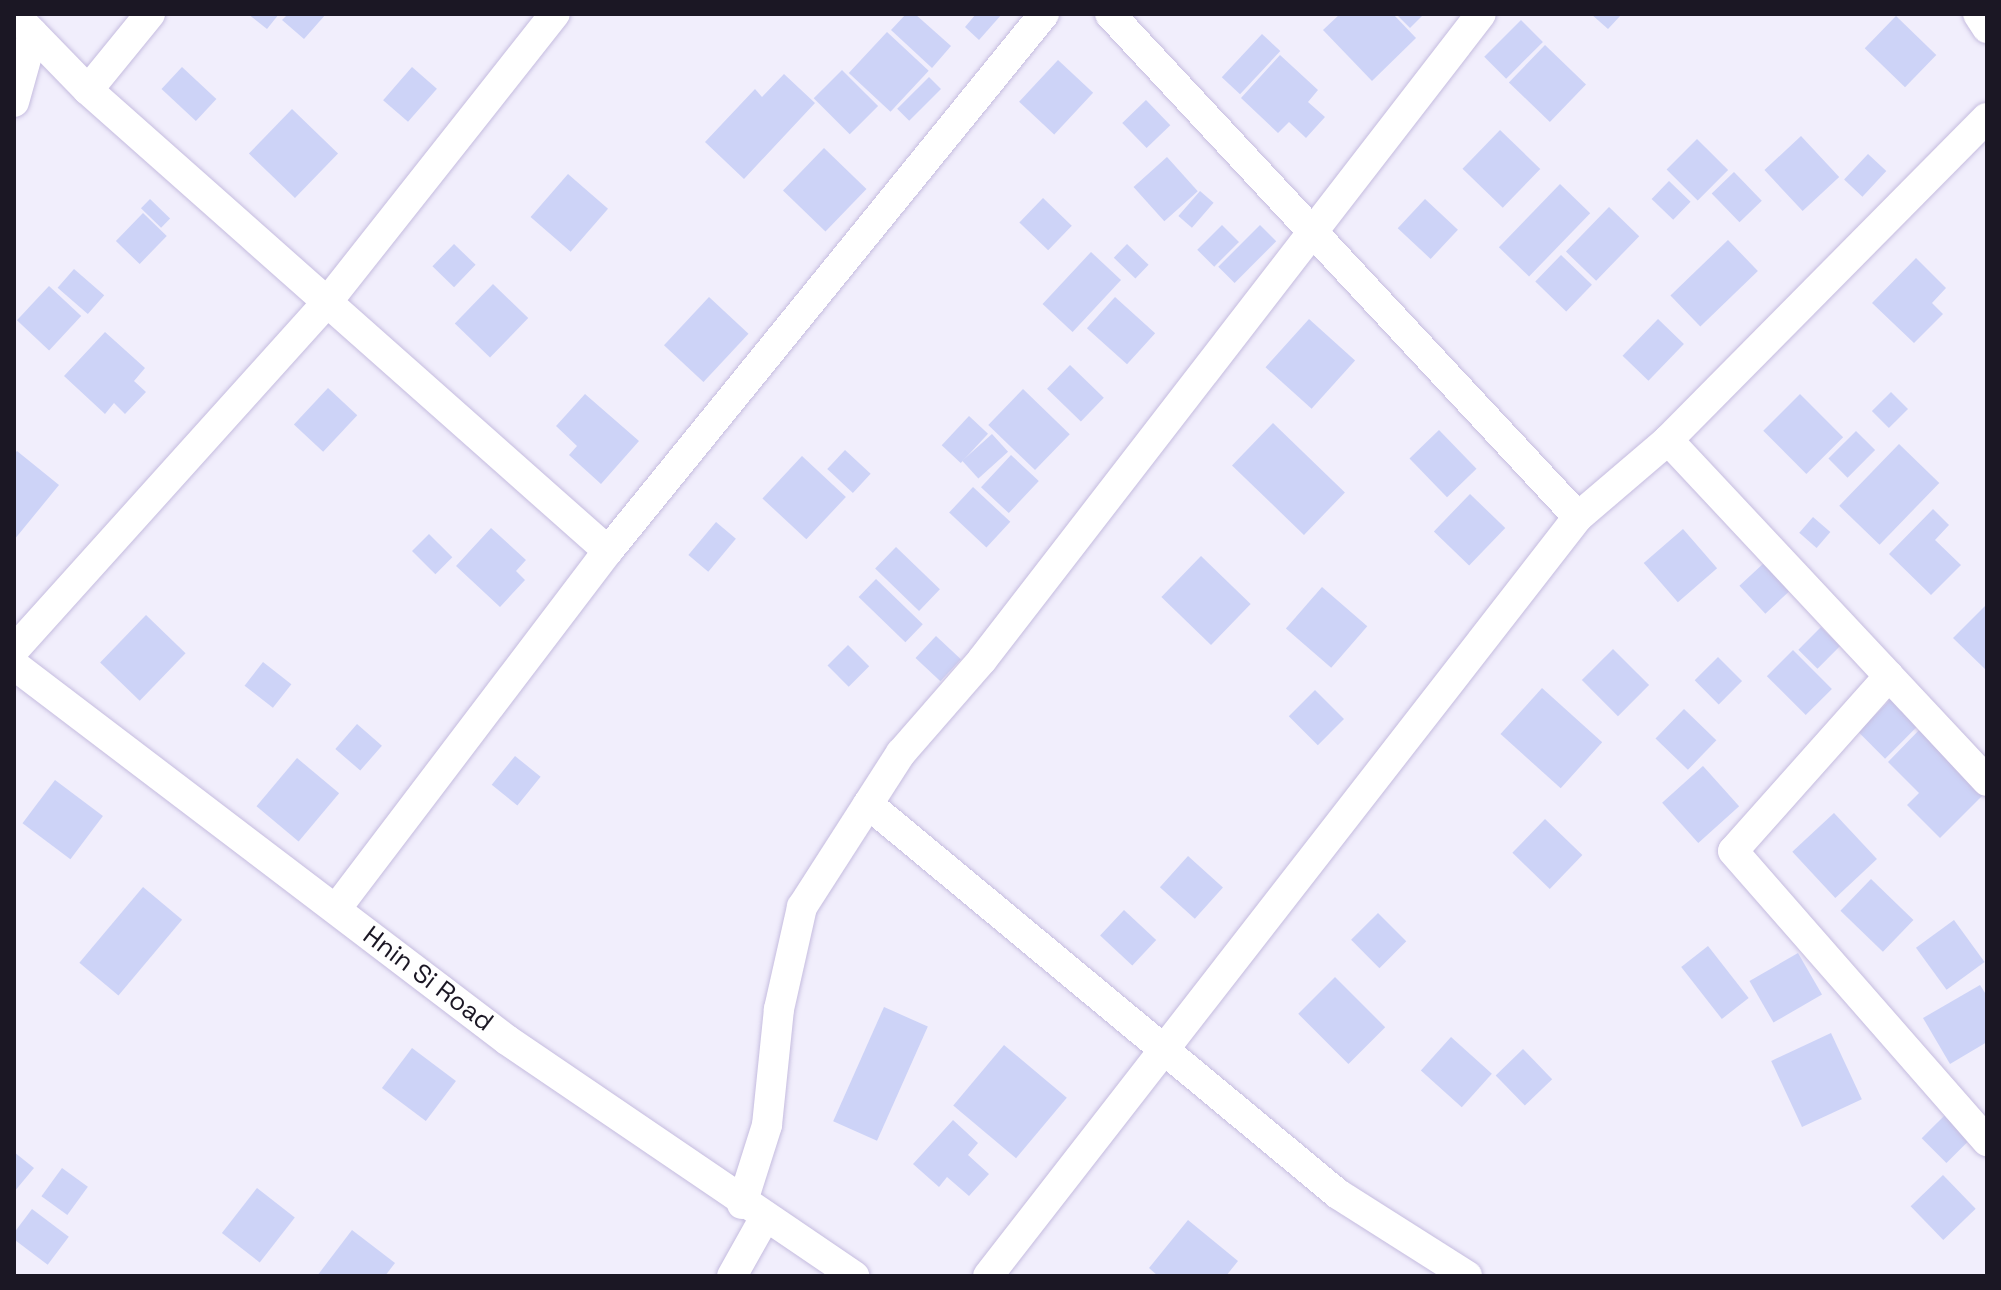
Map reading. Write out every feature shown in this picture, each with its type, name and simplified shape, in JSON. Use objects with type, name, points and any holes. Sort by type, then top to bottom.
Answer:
[{"type":"street","points":[[88,90],[150,14]]},
{"type":"street","points":[[14,650],[328,301],[555,14]]},
{"type":"street","points":[[336,909],[608,551],[1044,14]]},
{"type":"street","points":[[1110,14],[1578,517]]},
{"type":"street","points":[[732,1276],[753,1211],[767,1125],[779,1009],[802,907],[901,753],[982,660],[1481,14]]},
{"type":"street","points":[[1978,14],[1987,28]]},
{"type":"street","points":[[24,24],[88,90],[608,551]]},
{"type":"street","points":[[14,102],[24,24]]},
{"type":"street","points":[[988,1276],[1578,517],[1668,440],[1987,118]]},
{"type":"street","points":[[1668,440],[1987,781]]},
{"type":"street","name":"Hnin Si Road","points":[[14,665],[507,1040],[753,1211],[854,1276]]},
{"type":"street","points":[[1889,676],[1733,851],[1987,1141]]},
{"type":"street","points":[[868,804],[1162,1053],[1338,1194],[1467,1276]]},
{"type":"building","points":[[248,14],[279,14],[267,29]]},
{"type":"building","points":[[288,14],[326,14],[304,39],[282,20]]},
{"type":"building","points":[[906,14],[915,14],[951,46],[932,68],[891,30]]},
{"type":"building","points":[[976,14],[1002,14],[979,40],[965,27]]},
{"type":"building","points":[[1340,14],[1393,14],[1416,38],[1372,81],[1323,30]]},
{"type":"building","points":[[1396,14],[1420,14],[1422,16],[1410,28]]},
{"type":"building","points":[[1591,14],[1622,14],[1608,29]]},
{"type":"building","points":[[1896,16],[1936,55],[1905,87],[1865,48]]},
{"type":"building","points":[[1521,20],[1543,42],[1506,79],[1484,57]]},
{"type":"building","points":[[887,32],[929,71],[890,112],[849,73]]},
{"type":"building","points":[[1262,34],[1280,51],[1240,94],[1222,77]]},
{"type":"building","points":[[1545,45],[1586,85],[1550,122],[1509,82]]},
{"type":"building","points":[[1280,55],[1318,90],[1308,102],[1325,117],[1306,138],[1289,122],[1278,133],[1241,98]]},
{"type":"building","points":[[1058,60],[1093,93],[1054,134],[1019,102]]},
{"type":"building","points":[[182,67],[216,99],[196,121],[162,89]]},
{"type":"building","points":[[412,67],[437,89],[408,122],[383,100]]},
{"type":"building","points":[[842,70],[878,106],[850,134],[814,98]]},
{"type":"building","points":[[784,74],[815,103],[744,179],[705,142],[755,89],[762,97]]},
{"type":"building","points":[[929,77],[941,89],[909,121],[897,109]]},
{"type":"building","points":[[1146,100],[1170,125],[1147,148],[1122,123]]},
{"type":"building","points":[[292,109],[338,153],[295,198],[249,154]]},
{"type":"building","points":[[1500,130],[1540,169],[1503,208],[1462,169]]},
{"type":"building","points":[[1801,136],[1839,177],[1803,211],[1764,170]]},
{"type":"building","points":[[1697,139],[1728,170],[1698,201],[1667,169]]},
{"type":"building","points":[[824,148],[866,189],[825,231],[783,190]]},
{"type":"building","points":[[1868,154],[1886,171],[1862,197],[1844,180]]},
{"type":"building","points":[[1167,157],[1198,191],[1164,221],[1134,187]]},
{"type":"building","points":[[1734,172],[1762,201],[1739,222],[1712,194]]},
{"type":"building","points":[[568,174],[608,209],[571,252],[531,217]]},
{"type":"building","points":[[1669,181],[1691,202],[1673,220],[1652,199]]},
{"type":"building","points":[[1560,184],[1590,213],[1529,276],[1499,247]]},
{"type":"building","points":[[1200,191],[1214,203],[1192,228],[1178,216]]},
{"type":"building","points":[[1043,198],[1072,226],[1048,250],[1019,222]]},
{"type":"building","points":[[150,199],[170,218],[161,228],[141,208]]},
{"type":"building","points":[[1425,199],[1458,230],[1431,259],[1398,228]]},
{"type":"building","points":[[1609,207],[1639,236],[1596,281],[1566,252]]},
{"type":"building","points":[[143,213],[167,236],[140,264],[116,241]]},
{"type":"building","points":[[1222,225],[1239,242],[1214,267],[1197,250]]},
{"type":"building","points":[[1260,225],[1276,241],[1235,283],[1218,267]]},
{"type":"building","points":[[1728,240],[1758,271],[1700,327],[1670,296]]},
{"type":"building","points":[[454,244],[476,265],[454,287],[432,266]]},
{"type":"building","points":[[1127,244],[1149,265],[1135,279],[1114,258]]},
{"type":"building","points":[[1091,252],[1121,280],[1073,332],[1043,304]]},
{"type":"building","points":[[1561,255],[1592,285],[1566,311],[1535,282]]},
{"type":"building","points":[[1916,258],[1946,288],[1932,303],[1943,314],[1914,343],[1872,303]]},
{"type":"building","points":[[74,269],[104,295],[88,314],[58,288]]},
{"type":"building","points":[[493,284],[528,318],[490,358],[455,324]]},
{"type":"building","points":[[49,286],[81,316],[49,350],[17,320]]},
{"type":"building","points":[[709,297],[748,334],[703,382],[664,345]]},
{"type":"building","points":[[1115,297],[1155,333],[1127,364],[1087,328]]},
{"type":"building","points":[[1309,319],[1355,360],[1312,409],[1266,367]]},
{"type":"building","points":[[1658,319],[1684,344],[1648,381],[1623,356]]},
{"type":"building","points":[[105,332],[145,368],[134,381],[146,392],[125,414],[114,403],[105,414],[64,376]]},
{"type":"building","points":[[1070,365],[1104,398],[1081,421],[1047,389]]},
{"type":"building","points":[[328,388],[357,415],[323,452],[294,425]]},
{"type":"building","points":[[1023,389],[1070,434],[1035,470],[988,425]]},
{"type":"building","points":[[1891,392],[1908,409],[1889,428],[1872,411]]},
{"type":"building","points":[[585,394],[639,441],[601,484],[569,455],[577,446],[556,426]]},
{"type":"building","points":[[1800,394],[1843,437],[1806,474],[1763,431]]},
{"type":"building","points":[[969,416],[988,434],[961,463],[942,445]]},
{"type":"building","points":[[1273,423],[1345,492],[1304,535],[1232,465]]},
{"type":"building","points":[[1439,430],[1477,469],[1447,497],[1410,458]]},
{"type":"building","points":[[1856,431],[1875,450],[1848,478],[1828,459]]},
{"type":"building","points":[[992,434],[1008,452],[978,479],[962,461]]},
{"type":"building","points":[[1899,444],[1939,483],[1880,545],[1839,506]]},
{"type":"building","points":[[845,450],[871,474],[853,493],[827,469]]},
{"type":"building","points":[[17,451],[59,485],[14,540],[14,454]]},
{"type":"building","points":[[1011,455],[1039,481],[1009,513],[981,487]]},
{"type":"building","points":[[802,456],[846,497],[806,539],[762,498]]},
{"type":"building","points":[[973,487],[1010,522],[986,547],[949,513]]},
{"type":"building","points":[[1470,494],[1505,528],[1469,565],[1434,531]]},
{"type":"building","points":[[1933,509],[1949,525],[1935,540],[1961,565],[1931,595],[1889,554]]},
{"type":"building","points":[[1813,517],[1830,532],[1817,548],[1799,533]]},
{"type":"building","points":[[716,522],[736,539],[708,572],[688,555]]},
{"type":"building","points":[[491,528],[526,560],[516,571],[525,580],[500,607],[456,566]]},
{"type":"building","points":[[1683,529],[1717,568],[1678,602],[1644,563]]},
{"type":"building","points":[[429,534],[452,557],[435,574],[412,551]]},
{"type":"building","points":[[896,547],[940,589],[919,611],[875,569]]},
{"type":"building","points":[[1201,556],[1251,604],[1211,645],[1161,597]]},
{"type":"building","points":[[1765,562],[1791,590],[1765,614],[1739,586]]},
{"type":"building","points":[[876,579],[923,624],[905,642],[859,597]]},
{"type":"building","points":[[1322,587],[1367,626],[1331,668],[1286,629]]},
{"type":"building","points":[[1987,604],[1987,671],[1953,638]]},
{"type":"building","points":[[146,615],[186,653],[140,701],[100,662]]},
{"type":"building","points":[[1821,627],[1840,646],[1817,669],[1798,650]]},
{"type":"building","points":[[936,636],[961,659],[940,681],[916,658]]},
{"type":"building","points":[[848,645],[869,666],[849,687],[827,666]]},
{"type":"building","points":[[1613,649],[1649,685],[1618,716],[1582,680]]},
{"type":"building","points":[[1793,650],[1832,689],[1806,715],[1767,676]]},
{"type":"building","points":[[1718,657],[1742,681],[1719,704],[1695,680]]},
{"type":"building","points":[[263,662],[291,684],[273,708],[245,686]]},
{"type":"building","points":[[1542,688],[1602,742],[1561,788],[1501,734]]},
{"type":"building","points":[[1315,690],[1344,719],[1318,745],[1289,716]]},
{"type":"building","points":[[1895,695],[1922,722],[1885,759],[1858,732]]},
{"type":"building","points":[[1684,709],[1716,740],[1688,770],[1656,738]]},
{"type":"building","points":[[357,724],[382,746],[360,771],[335,749]]},
{"type":"building","points":[[1924,725],[1987,791],[1940,838],[1907,805],[1919,793],[1888,762]]},
{"type":"building","points":[[515,756],[541,777],[517,806],[492,785]]},
{"type":"building","points":[[297,758],[339,793],[299,842],[257,806]]},
{"type":"building","points":[[1703,766],[1739,806],[1698,843],[1662,803]]},
{"type":"building","points":[[55,780],[103,816],[70,859],[23,823]]},
{"type":"building","points":[[1834,813],[1877,859],[1835,898],[1792,852]]},
{"type":"building","points":[[1545,819],[1582,855],[1550,889],[1512,853]]},
{"type":"building","points":[[1188,856],[1223,887],[1195,919],[1160,887]]},
{"type":"building","points":[[1871,879],[1913,920],[1883,952],[1840,911]]},
{"type":"building","points":[[143,887],[182,920],[118,996],[79,963]]},
{"type":"building","points":[[1124,910],[1156,940],[1132,966],[1100,936]]},
{"type":"building","points":[[1378,913],[1406,941],[1379,968],[1351,940]]},
{"type":"building","points":[[1954,920],[1985,962],[1947,990],[1916,948]]},
{"type":"building","points":[[1708,946],[1749,998],[1722,1019],[1681,967]]},
{"type":"building","points":[[1798,953],[1822,995],[1774,1023],[1750,981]]},
{"type":"building","points":[[1335,977],[1385,1027],[1348,1064],[1298,1014]]},
{"type":"building","points":[[1980,985],[1987,996],[1987,1042],[1950,1064],[1923,1018]]},
{"type":"building","points":[[884,1007],[928,1027],[877,1141],[833,1121]]},
{"type":"building","points":[[1831,1033],[1862,1099],[1802,1127],[1771,1061]]},
{"type":"building","points":[[1451,1037],[1492,1074],[1462,1107],[1421,1070]]},
{"type":"building","points":[[1004,1045],[1067,1098],[1016,1158],[953,1106]]},
{"type":"building","points":[[412,1048],[456,1081],[426,1121],[382,1088]]},
{"type":"building","points":[[1523,1049],[1552,1079],[1525,1106],[1496,1075]]},
{"type":"building","points":[[1945,1115],[1970,1140],[1946,1163],[1922,1138]]},
{"type":"building","points":[[953,1120],[978,1143],[968,1155],[989,1174],[969,1196],[947,1177],[939,1187],[913,1164]]},
{"type":"building","points":[[14,1152],[34,1168],[14,1192]]},
{"type":"building","points":[[62,1168],[88,1187],[67,1215],[41,1196]]},
{"type":"building","points":[[1943,1175],[1976,1209],[1943,1240],[1911,1206]]},
{"type":"building","points":[[257,1188],[295,1218],[260,1262],[222,1233]]},
{"type":"building","points":[[32,1209],[69,1237],[48,1265],[14,1239],[14,1233]]},
{"type":"building","points":[[1188,1220],[1238,1261],[1226,1276],[1158,1276],[1149,1268]]},
{"type":"building","points":[[352,1230],[395,1263],[385,1276],[317,1276]]}]
